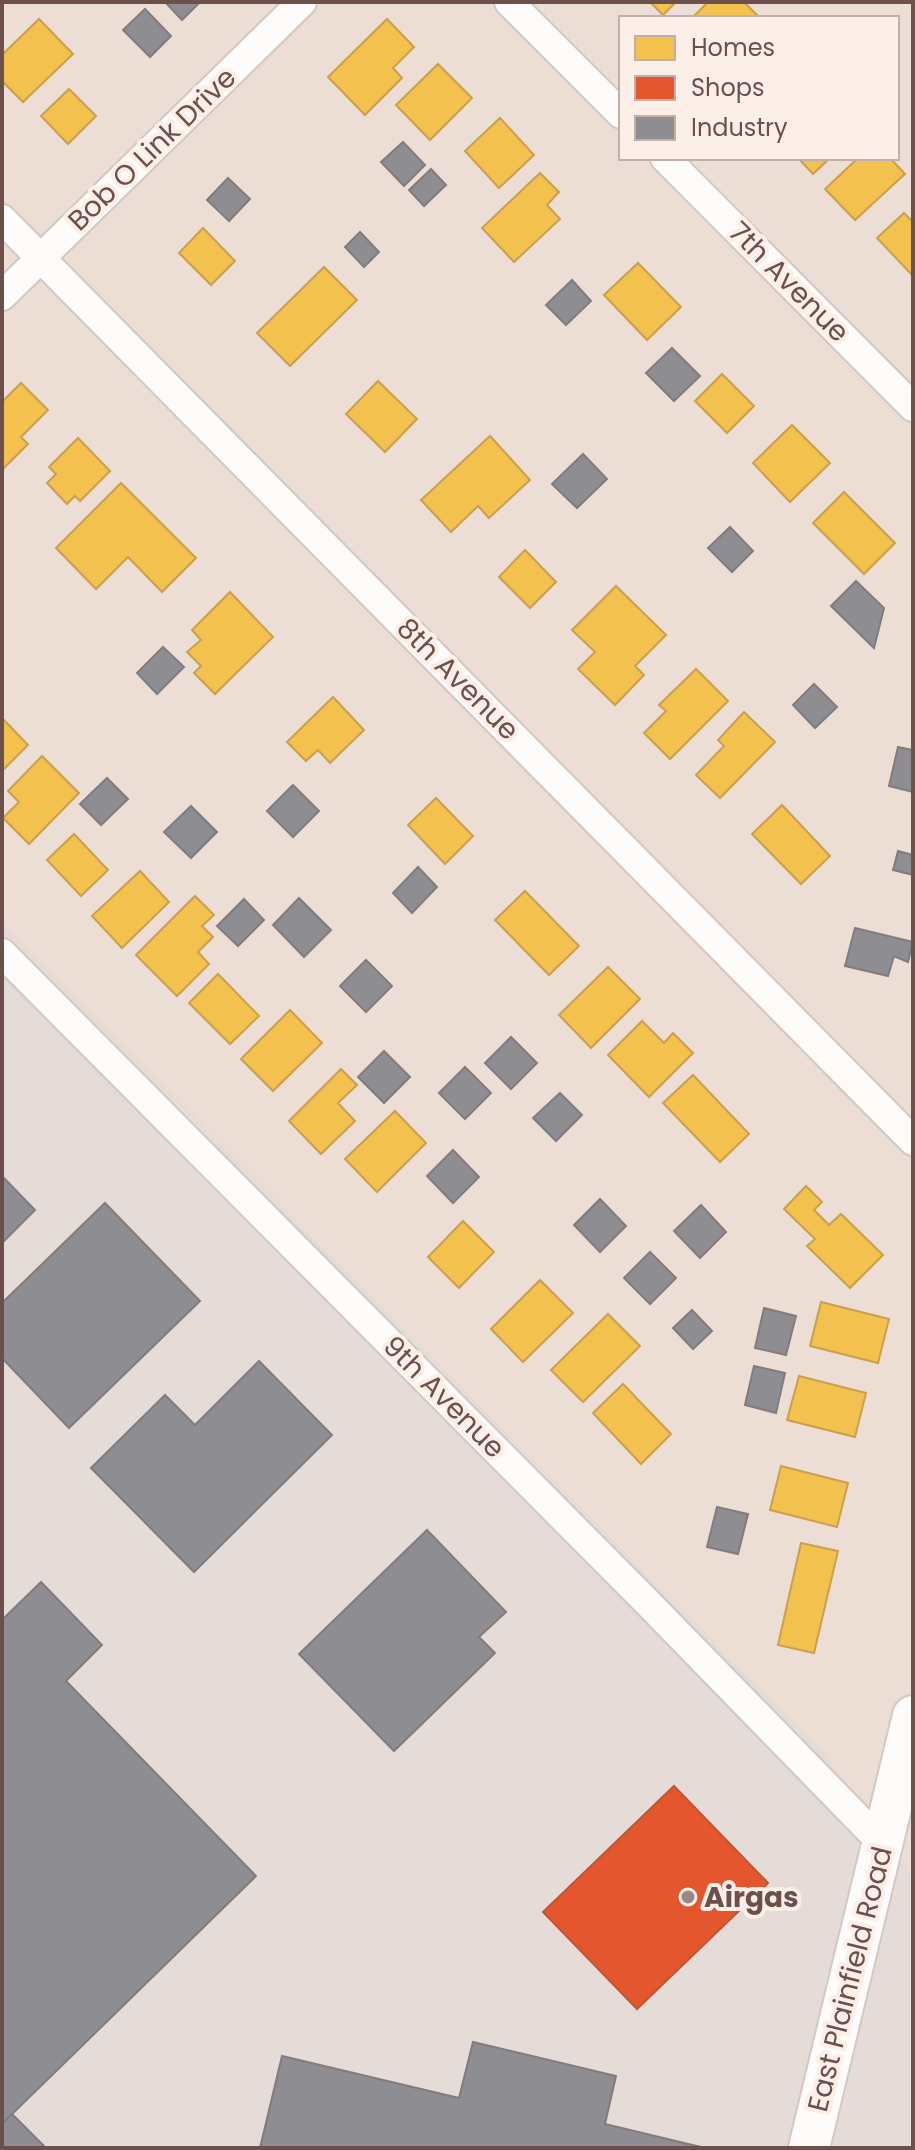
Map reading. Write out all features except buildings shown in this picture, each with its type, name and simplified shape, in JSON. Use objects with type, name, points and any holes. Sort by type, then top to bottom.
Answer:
[{"type":"main road","name":"East Plainfield Road","points":[[809,2148],[913,1716]]},
{"type":"street","name":"Bob O Link Drive","points":[[2,296],[302,2]]},
{"type":"street","points":[[509,2],[619,112]]},
{"type":"street","name":"7th Avenue","points":[[667,160],[913,407]]},
{"type":"street","name":"8th Avenue","points":[[2,219],[913,1141]]},
{"type":"street","name":"9th Avenue","points":[[2,953],[882,1843]]},
{"type":"shaded area","points":[[2,2],[913,2],[913,1872],[824,1752],[2,922]]},
{"type":"shaded area","points":[[2,922],[824,1752],[913,1872],[913,2148],[2,2148]]},
{"type":"place","name":"Airgas","points":[[688,1897]]}]
